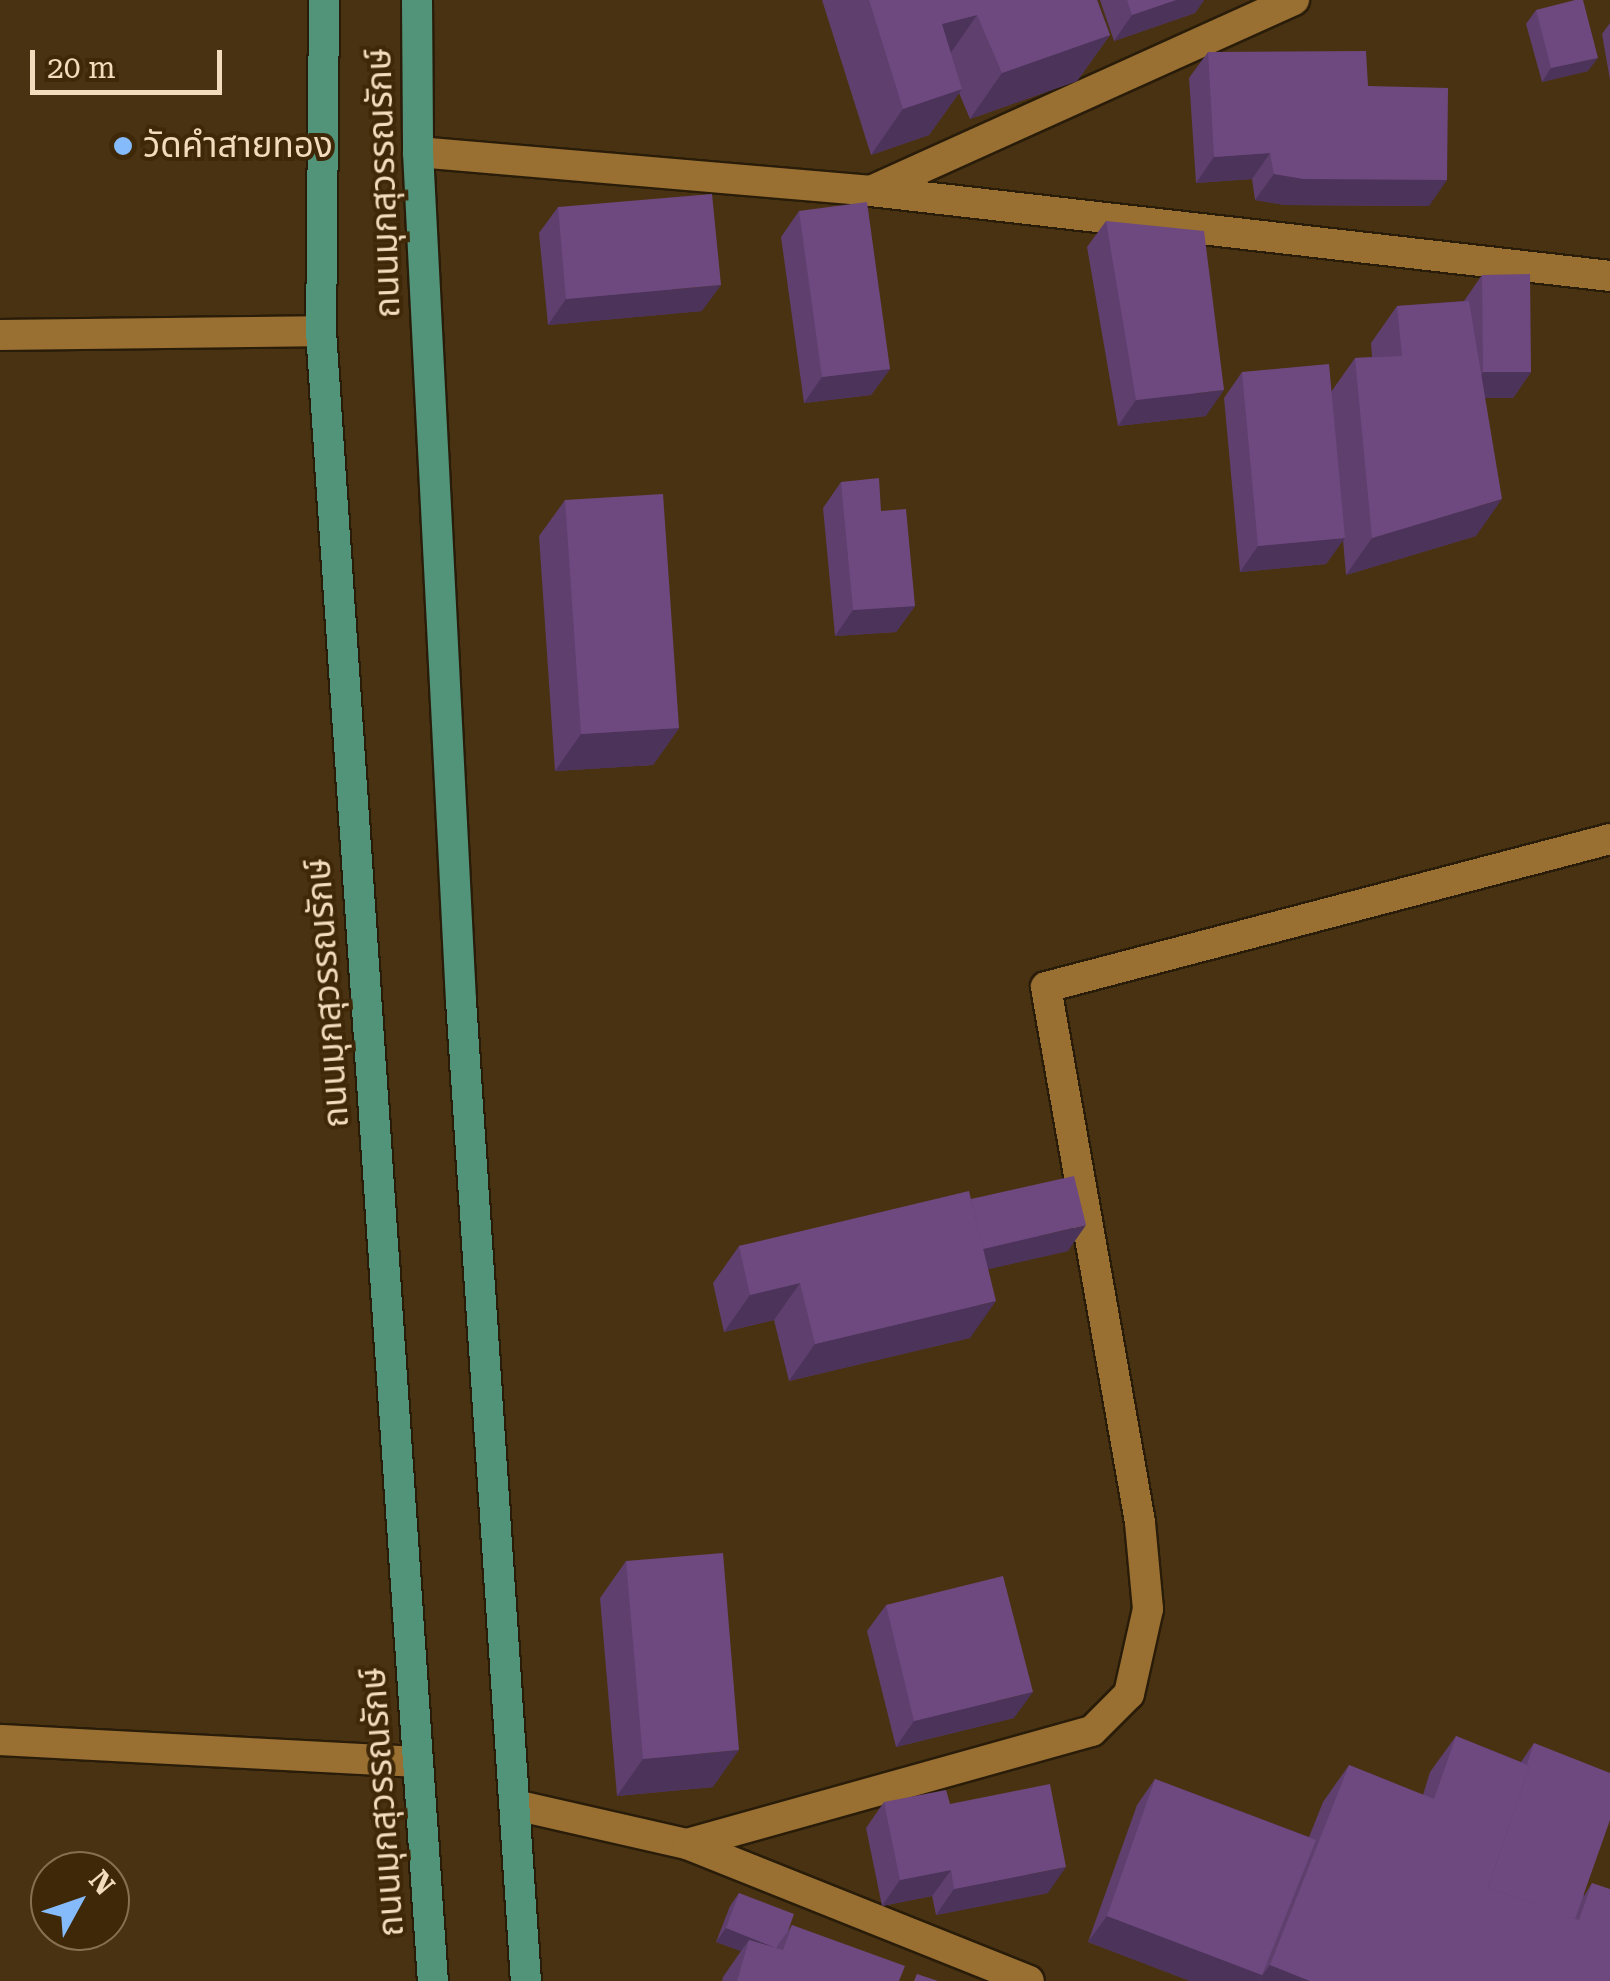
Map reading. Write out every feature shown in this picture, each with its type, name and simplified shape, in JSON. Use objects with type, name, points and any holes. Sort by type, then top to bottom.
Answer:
[{"type":"main road","name":"ถนนมุกสุวรรณรักษ์","points":[[324,0],[321,331],[433,1981]]},
{"type":"main road","name":"ถนนมุกสุวรรณรักษ์","points":[[416,0],[418,152],[461,1001],[526,1981]]},
{"type":"street","points":[[872,190],[1294,0]]},
{"type":"street","points":[[418,152],[872,190],[1610,276]]},
{"type":"street","points":[[0,335],[321,331]]},
{"type":"street","points":[[687,1844],[1092,1731],[1129,1694],[1148,1609],[1140,1522],[1046,986],[1610,839]]},
{"type":"street","points":[[0,1740],[417,1762]]},
{"type":"street","points":[[515,1805],[687,1844],[1029,1981]]},
{"type":"building","points":[[869,0],[1097,0],[1110,35],[1002,73],[977,15],[942,24],[962,89],[903,109]]},
{"type":"building","points":[[1127,0],[1176,0],[1132,15]]},
{"type":"building","points":[[1583,0],[1598,58],[1551,68],[1536,10]]},
{"type":"building","points":[[1366,51],[1368,86],[1448,88],[1447,180],[1303,179],[1274,174],[1270,153],[1214,157],[1208,52]]},
{"type":"building","points":[[712,194],[721,285],[566,299],[558,207]]},
{"type":"building","points":[[867,202],[890,369],[822,377],[799,211]]},
{"type":"building","points":[[1106,221],[1204,231],[1224,390],[1136,400]]},
{"type":"building","points":[[1530,274],[1531,372],[1483,372],[1482,275]]},
{"type":"building","points":[[1469,301],[1502,499],[1372,538],[1355,358],[1402,356],[1397,306]]},
{"type":"building","points":[[1329,364],[1345,538],[1258,546],[1242,372]]},
{"type":"building","points":[[879,478],[881,511],[906,509],[915,606],[853,610],[841,482]]},
{"type":"building","points":[[663,494],[679,728],[581,734],[565,500]]},
{"type":"building","points":[[1074,1176],[1086,1225],[983,1249],[971,1199]]},
{"type":"building","points":[[969,1191],[996,1301],[815,1344],[800,1283],[750,1295],[739,1246]]},
{"type":"building","points":[[723,1553],[739,1750],[643,1759],[626,1561]]},
{"type":"building","points":[[1003,1576],[1033,1692],[914,1721],[886,1605]]},
{"type":"building","points":[[1456,1736],[1530,1766],[1488,1887],[1579,1920],[1592,1883],[1610,1889],[1610,1981],[1310,1981],[1270,1965],[1349,1765],[1434,1799]]},
{"type":"building","points":[[1534,1743],[1610,1773],[1610,1820],[1575,1919],[1488,1887],[1530,1766],[1527,1764]]},
{"type":"building","points":[[1155,1779],[1316,1840],[1262,1975],[1107,1916]]},
{"type":"building","points":[[1050,1784],[1066,1867],[954,1889],[951,1870],[900,1880],[884,1802],[946,1790],[950,1804]]},
{"type":"building","points":[[739,1893],[794,1914],[776,1948],[726,1928]]},
{"type":"building","points":[[792,1925],[905,1966],[899,1981],[737,1981],[749,1940],[783,1950]]},
{"type":"building","points":[[917,1974],[938,1981],[914,1981]]},
{"type":"place","name":"วัดคำสายทอง","points":[[123,146]]}]
